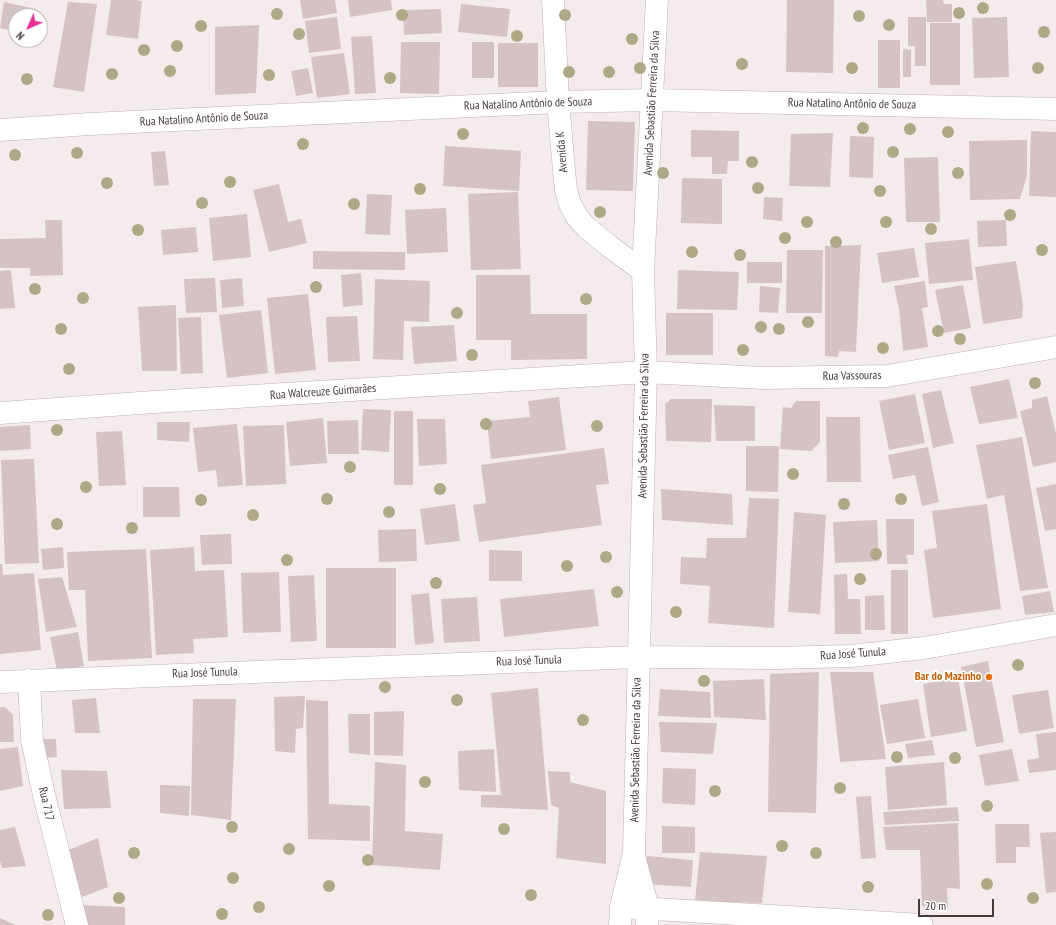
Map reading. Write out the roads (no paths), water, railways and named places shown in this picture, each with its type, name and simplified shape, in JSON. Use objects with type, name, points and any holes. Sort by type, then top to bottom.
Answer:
[{"type":"street","name":"Avenida K","points":[[553,0],[558,102],[566,190],[570,204],[577,217],[586,227],[643,272]]},
{"type":"street","name":"Avenida Sebastião Ferreira da Silva","points":[[621,916],[634,853],[646,372],[643,272],[658,0]]},
{"type":"street","name":"Rua Natalino Antônio de Souza","points":[[0,130],[558,102],[652,100],[1056,109]]},
{"type":"street","name":"Rua Vassouras","points":[[646,372],[764,378],[887,376],[1056,347]]},
{"type":"street","name":"Rua Walcreuze Guimarães","points":[[0,413],[154,402],[646,372]]},
{"type":"street","name":"Rua José Tunula","points":[[0,682],[638,657],[776,658],[851,656],[924,648],[1056,625]]},
{"type":"street","name":"Rua 717","points":[[29,680],[32,740],[44,795],[77,925]]},
{"type":"street","name":"Avenida Sebastião Ferreira da Silva","points":[[634,853],[647,917]]},
{"type":"street","points":[[621,916],[922,925]]},
{"type":"place","name":"Bar do Mazinho","points":[[989,677]]}]
